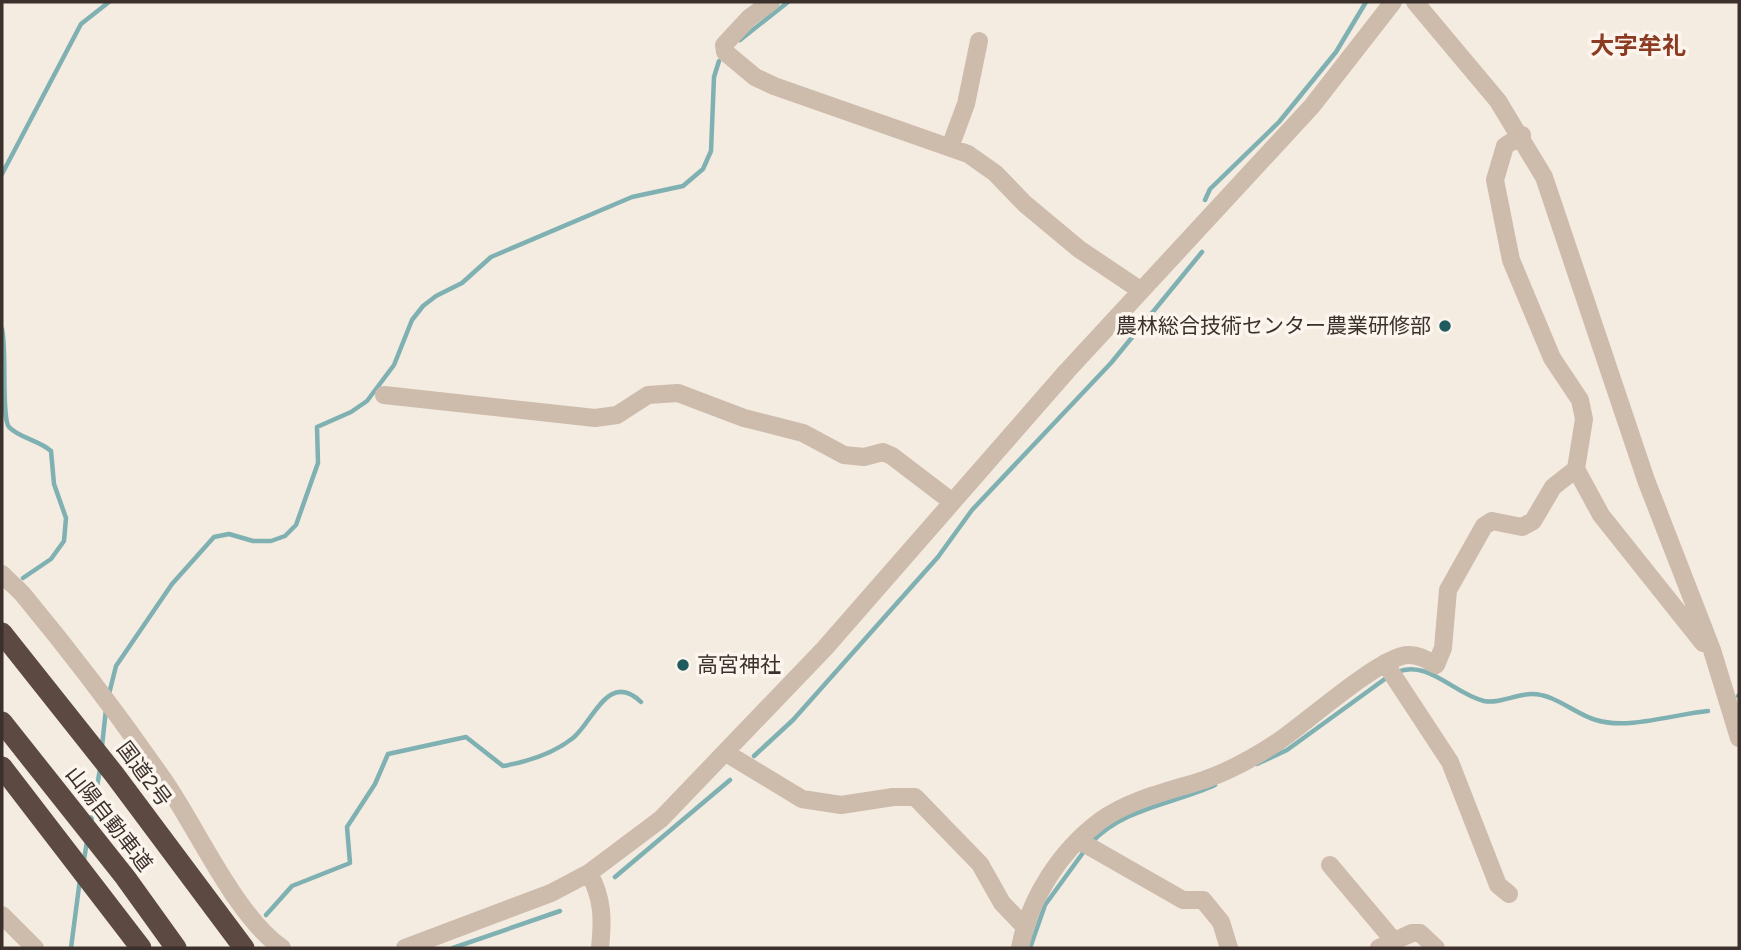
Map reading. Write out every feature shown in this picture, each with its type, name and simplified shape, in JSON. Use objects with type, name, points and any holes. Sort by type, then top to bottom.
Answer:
[{"type":"highway","name":"国道2号","points":[[2,633],[114,774],[244,948]]},
{"type":"highway","name":"山陽自動車道","points":[[2,722],[125,877],[176,948]]},
{"type":"highway","points":[[2,767],[141,948]]},
{"type":"street","points":[[771,2],[750,18],[724,45],[725,52],[755,77],[804,99],[950,147],[981,162],[1025,204],[1079,248],[1140,290]]},
{"type":"street","points":[[405,948],[551,893],[589,873],[661,819],[825,648],[951,501],[1140,290],[1312,106],[1393,2]]},
{"type":"street","points":[[1415,2],[1473,70],[1521,135],[1544,177],[1646,480],[1712,650],[1739,738]]},
{"type":"street","points":[[950,147],[966,104],[979,41]]},
{"type":"street","points":[[1521,135],[1505,146],[1494,180],[1511,260],[1547,348],[1580,400],[1584,419],[1576,469],[1601,515],[1659,584],[1696,638],[1712,650]]},
{"type":"street","points":[[384,395],[595,418],[617,415],[648,395],[678,393],[744,418],[803,433],[844,455],[864,457],[883,453],[892,456],[951,501]]},
{"type":"street","points":[[1023,947],[1024,926],[1040,891],[1078,840],[1102,819],[1154,794],[1207,779],[1277,742],[1385,663],[1407,655],[1420,656],[1436,665],[1443,648],[1448,590],[1484,526],[1492,521],[1522,527],[1533,521],[1553,487],[1576,469]]},
{"type":"street","points":[[2,574],[23,594],[122,722],[165,781],[236,896],[273,942],[282,948]]},
{"type":"street","points":[[1385,663],[1450,762],[1498,885],[1509,894]]},
{"type":"street","points":[[726,753],[802,799],[841,805],[893,796],[915,797],[981,864],[1002,902],[1024,926]]},
{"type":"street","points":[[1078,840],[1183,900],[1203,900],[1221,922],[1229,948]]},
{"type":"street","points":[[1331,865],[1386,944],[1420,933],[1436,948]]},
{"type":"street","points":[[589,873],[601,899],[603,915],[600,948]]},
{"type":"street","points":[[2,915],[35,948]]},
{"type":"waterway","points":[[2,174],[81,24],[109,2]]},
{"type":"waterway","points":[[740,40],[788,2]]},
{"type":"waterway","points":[[1205,200],[1210,189],[1279,122],[1336,52],[1366,2]]},
{"type":"waterway","points":[[109,694],[116,666],[172,584],[214,537],[229,534],[253,541],[271,541],[285,536],[296,525],[318,463],[317,427],[351,412],[367,401],[394,365],[412,320],[423,306],[462,283],[491,257],[632,197],[683,186],[703,169],[711,151],[714,77],[719,61]]},
{"type":"waterway","points":[[754,756],[793,720],[938,557],[972,510],[1111,363],[1202,252]]},
{"type":"waterway","points":[[2,329],[9,427],[51,451],[54,484],[66,518],[64,541],[51,559],[23,578]]},
{"type":"waterway","points":[[1397,672],[1419,670],[1484,701],[1526,694],[1549,697],[1588,717],[1608,723],[1636,722],[1708,711]]},
{"type":"waterway","points":[[1257,764],[1287,750],[1389,676]]},
{"type":"waterway","points":[[266,915],[292,886],[350,863],[347,827],[375,784],[388,754],[466,737],[503,766],[540,756],[573,738],[610,695],[619,692],[629,694],[641,702]]},
{"type":"waterway","points":[[102,746],[106,709]]},
{"type":"waterway","points":[[91,822],[100,769]]},
{"type":"waterway","points":[[615,877],[730,780]]},
{"type":"waterway","points":[[1091,843],[1104,831],[1133,814],[1215,785]]},
{"type":"waterway","points":[[84,860],[87,841]]},
{"type":"waterway","points":[[1030,948],[1045,905],[1085,850]]},
{"type":"waterway","points":[[71,948],[80,879]]},
{"type":"waterway","points":[[453,948],[560,911]]},
{"type":"place","name":"農林総合技術センター農業研修部","points":[[1445,326]]},
{"type":"place","name":"高宮神社","points":[[683,665]]},
{"type":"district","name":"大字牟礼","points":[[1638,46]]}]
